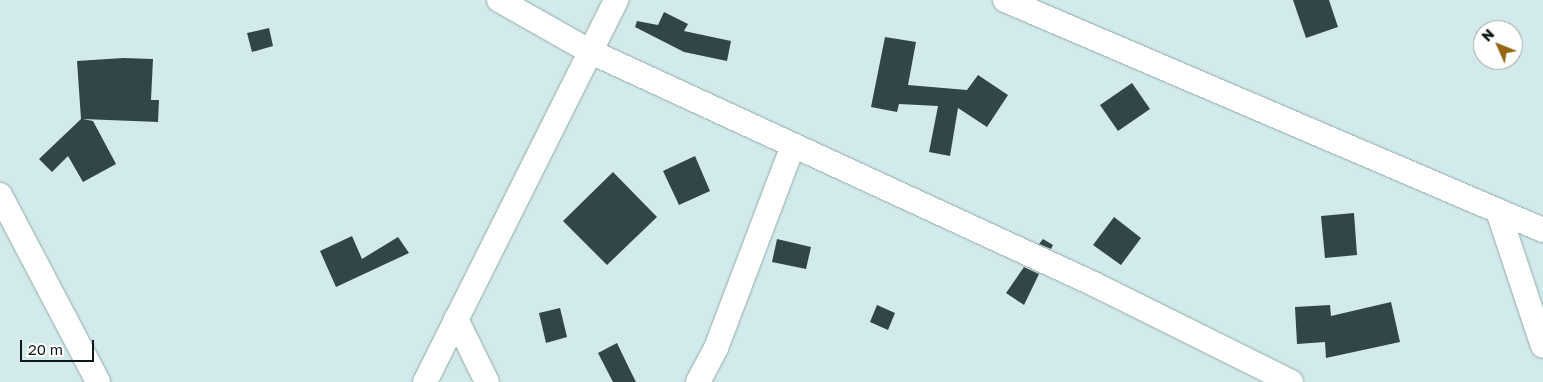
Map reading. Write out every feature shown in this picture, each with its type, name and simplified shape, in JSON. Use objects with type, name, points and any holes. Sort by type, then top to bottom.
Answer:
[{"type":"street","points":[[499,0],[589,51],[1094,284],[1291,382]]},
{"type":"street","points":[[425,382],[616,0]]},
{"type":"street","points":[[1006,0],[1543,230]]},
{"type":"street","points":[[698,382],[716,348],[793,145]]},
{"type":"street","points":[[0,195],[98,382]]},
{"type":"street","points":[[1498,211],[1543,346]]},
{"type":"street","points":[[456,319],[487,382]]},
{"type":"building","points":[[1293,0],[1329,0],[1338,27],[1306,38]]},
{"type":"building","points":[[664,12],[688,24],[684,31],[731,41],[727,61],[684,52],[635,27],[637,21],[658,25]]},
{"type":"building","points":[[269,28],[273,46],[252,52],[247,33]]},
{"type":"building","points":[[885,37],[916,42],[908,85],[967,90],[978,75],[1008,95],[987,127],[958,108],[950,156],[929,152],[938,106],[899,104],[897,112],[871,107]]},
{"type":"building","points":[[123,58],[153,59],[151,100],[159,100],[158,122],[83,119],[93,121],[116,164],[83,182],[68,156],[52,172],[39,159],[81,119],[77,61]]},
{"type":"building","points":[[1132,83],[1150,109],[1118,131],[1100,105]]},
{"type":"building","points":[[695,156],[710,191],[679,205],[663,171]]},
{"type":"building","points":[[613,172],[657,217],[607,265],[563,221]]},
{"type":"building","points":[[1354,213],[1357,255],[1325,258],[1321,216]]},
{"type":"building","points":[[1114,217],[1141,238],[1121,265],[1093,245]]},
{"type":"building","points":[[352,236],[362,259],[398,237],[409,253],[336,287],[320,251]]},
{"type":"building","points":[[777,239],[811,247],[806,269],[772,262]]},
{"type":"building","points":[[1043,239],[1053,245],[1051,249],[1039,244]]},
{"type":"building","points":[[1024,267],[1039,274],[1024,305],[1006,293]]},
{"type":"building","points":[[1391,302],[1400,342],[1326,358],[1325,342],[1297,344],[1295,307],[1330,305],[1331,316]]},
{"type":"building","points":[[877,305],[895,313],[888,330],[870,322]]},
{"type":"building","points":[[560,308],[567,337],[546,343],[539,313]]},
{"type":"building","points":[[617,343],[636,382],[613,382],[598,353]]}]
